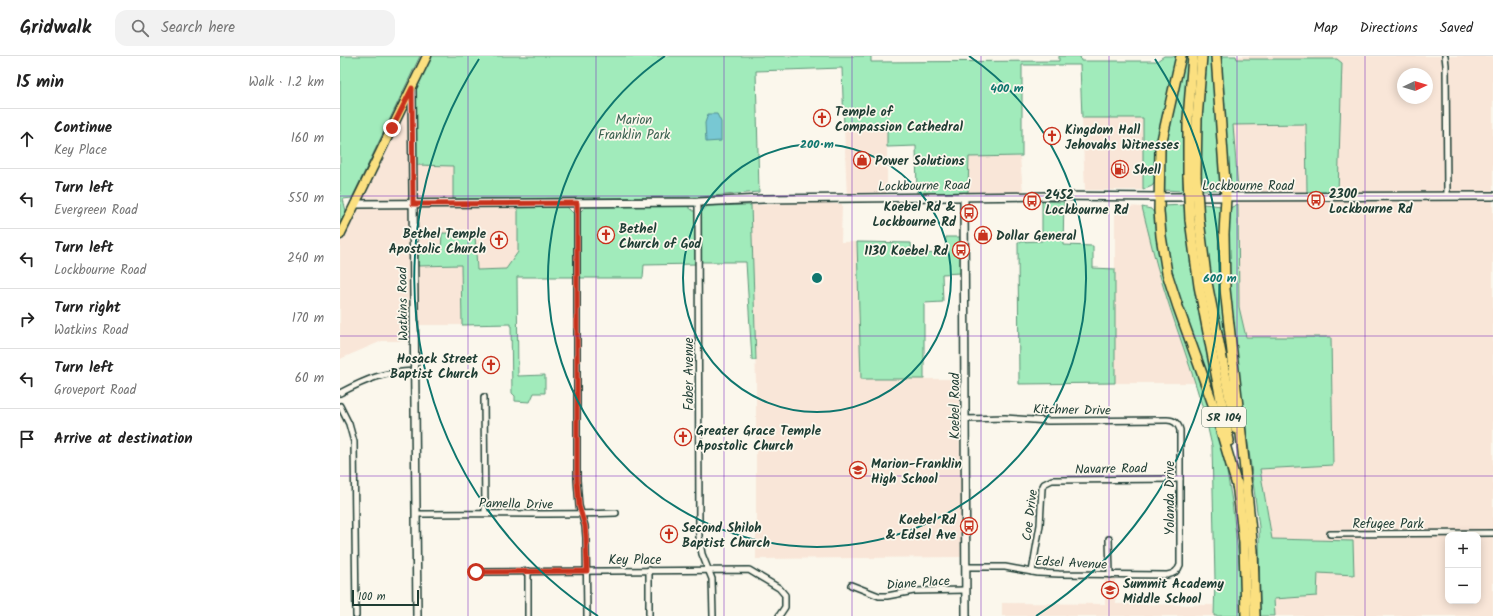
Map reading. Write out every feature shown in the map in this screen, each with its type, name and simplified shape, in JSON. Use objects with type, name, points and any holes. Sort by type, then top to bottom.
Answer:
[{"type":"highway","points":[[1182,56],[1161,139],[1159,171],[1161,236],[1167,273],[1242,489]]},
{"type":"highway","name":"SR 104","points":[[1193,56],[1188,119],[1195,220],[1253,550],[1255,616]]},
{"type":"highway","name":"SR 104","points":[[1192,176],[1202,56]]},
{"type":"highway","points":[[1216,56],[1226,197],[1224,234],[1225,288],[1242,489]]},
{"type":"highway","name":"SR 104","points":[[1242,489],[1246,616]]},
{"type":"main road","points":[[340,235],[427,56]]},
{"type":"main road","name":"Watkins Road","points":[[412,88],[417,616]]},
{"type":"main road","name":"Lockbourne Road","points":[[355,204],[698,202],[763,199],[1053,196],[1493,196]]},
{"type":"main road","name":"Koebel Road","points":[[964,197],[966,616]]},
{"type":"street","points":[[1445,56],[1447,195]]},
{"type":"street","name":"Faber Avenue","points":[[698,202],[699,537],[702,554],[712,578],[713,616]]},
{"type":"street","points":[[577,203],[577,480],[578,495],[586,538],[587,616]]},
{"type":"street","points":[[340,393],[374,377],[393,372],[415,371]]},
{"type":"street","points":[[484,397],[485,512]]},
{"type":"street","points":[[340,406],[349,424],[354,442],[356,616]]},
{"type":"street","name":"Kitchner Drive","points":[[966,419],[1005,418],[1048,421],[1172,420],[1177,423]]},
{"type":"street","name":"Yolanda Drive","points":[[1176,572],[1180,565],[1180,430],[1177,423]]},
{"type":"street","name":"Navarre Road","points":[[1044,484],[1052,480],[1180,479]]},
{"type":"street","name":"Coe Drive","points":[[1032,572],[1040,525],[1041,493],[1044,484]]},
{"type":"street","name":"Pamella Drive","points":[[416,514],[485,512],[525,515],[616,514]]},
{"type":"street","name":"Refugee Park","points":[[1330,534],[1493,533]]},
{"type":"street","points":[[1109,538],[1110,575]]},
{"type":"street","name":"Edsel Avenue","points":[[966,567],[1005,567],[1032,572],[1059,574],[1167,575],[1176,572]]},
{"type":"street","points":[[649,570],[649,616]]},
{"type":"street","name":"Key Place","points":[[476,572],[749,570],[779,588],[785,595],[785,606],[779,616]]},
{"type":"street","points":[[528,571],[528,616]]},
{"type":"street","name":"Diane Place","points":[[851,585],[878,596],[887,596],[914,591],[966,590]]},
{"type":"shaded area","points":[[1236,56],[1493,56],[1493,616],[1275,616],[1274,599],[1318,573],[1353,541],[1272,539],[1260,469],[1333,465],[1331,337],[1246,338],[1239,307],[1238,189],[1233,125],[1306,124],[1307,193],[1342,63],[1236,59]]},
{"type":"shaded area","points":[[405,110],[415,110],[453,166],[453,199],[518,198],[518,252],[506,269],[477,270],[475,234],[442,233],[441,251],[418,251],[418,266],[461,265],[462,325],[417,325],[416,341],[382,341],[340,359],[340,240]]},
{"type":"shaded area","points":[[1082,118],[1143,118],[1143,190],[1085,190]]},
{"type":"shaded area","points":[[844,127],[887,127],[887,197],[847,198]]},
{"type":"shaded area","points":[[969,157],[1020,157],[1023,192],[968,192]]},
{"type":"shaded area","name":"Marion-Franklin High School","points":[[821,203],[842,204],[841,242],[857,242],[861,379],[959,379],[961,557],[756,559],[756,383],[751,205]]},
{"type":"shaded area","points":[[1115,205],[1142,207],[1163,287],[1195,383],[1115,383]]},
{"type":"shaded area","name":"Summit Academy Middle School","points":[[1105,578],[1115,578],[1116,604],[1213,605],[1214,616],[1002,616],[1002,603],[1105,604]]},
{"type":"green space","points":[[340,56],[420,56],[352,198],[343,199],[346,211],[340,223]]},
{"type":"green space","name":"Marion Franklin Park","points":[[431,56],[871,56],[871,62],[1059,61],[1059,56],[1080,56],[1081,61],[1157,61],[1164,56],[1178,56],[1155,182],[1152,186],[1143,190],[1143,118],[1082,118],[1080,65],[1022,65],[1022,156],[969,157],[968,192],[917,193],[916,146],[887,147],[887,127],[844,127],[842,68],[756,71],[759,192],[701,197],[453,199],[453,166],[416,165],[414,95],[416,86]]},
{"type":"green space","points":[[1184,56],[1188,56],[1185,90],[1183,191],[1163,190],[1164,144]]},
{"type":"green space","points":[[1206,56],[1214,56],[1222,190],[1202,190],[1201,119]]},
{"type":"green space","points":[[1221,56],[1236,56],[1237,59],[1337,59],[1342,63],[1338,193],[1307,193],[1306,124],[1233,125],[1238,189],[1229,185],[1227,179]]},
{"type":"green space","points":[[1042,201],[1064,202],[1063,245],[1093,246],[1093,268],[1115,269],[1115,383],[1019,384],[1018,242],[1042,241]]},
{"type":"green space","points":[[1203,204],[1222,206],[1231,384],[1207,255]]},
{"type":"green space","points":[[1238,204],[1239,307],[1246,337],[1331,337],[1333,465],[1260,469],[1272,539],[1353,541],[1354,575],[1318,573],[1317,596],[1274,599],[1275,616],[1260,616],[1259,527],[1231,315],[1228,217],[1230,208]]},
{"type":"green space","points":[[751,205],[756,360],[752,360],[746,262],[701,262],[701,213],[707,206]]},
{"type":"green space","points":[[1184,205],[1194,279],[1216,402],[1175,289],[1165,244],[1163,206]]},
{"type":"green space","points":[[687,206],[695,212],[697,264],[644,265],[643,278],[579,278],[579,213],[585,207]]},
{"type":"green space","points":[[567,207],[574,214],[575,277],[517,277],[518,376],[545,375],[545,393],[534,393],[530,402],[515,401],[515,396],[512,393],[511,324],[462,325],[461,265],[418,266],[418,251],[441,251],[442,233],[475,234],[477,270],[506,269],[518,252],[518,208]]},
{"type":"green space","points":[[1142,207],[1151,209],[1157,217],[1158,251],[1170,294],[1216,420],[1232,502],[1239,560],[1242,616],[1214,616],[1215,580],[1212,446],[1196,386],[1158,269]]},
{"type":"green space","points":[[946,237],[961,237],[961,273],[942,274],[943,302],[924,303],[924,379],[861,379],[857,242],[911,243],[912,254],[945,253]]},
{"type":"water","points":[[708,114],[717,114],[721,122],[721,141],[706,142],[705,123]]},
{"type":"place","name":"Temple of Compassion Cathedral","points":[[822,118]]},
{"type":"place","name":"Kingdom Hall Jehovahs Witnesses","points":[[1052,136]]},
{"type":"place","name":"Power Solutions","points":[[862,160]]},
{"type":"place","name":"Shell","points":[[1120,169]]},
{"type":"place","name":"2300 Lockbourne Rd","points":[[1316,200]]},
{"type":"place","name":"2452 Lockbourne Rd","points":[[1032,201]]},
{"type":"place","name":"Koebel Rd & Lockbourne Rd","points":[[969,213]]},
{"type":"place","name":"Bethel Church of God","points":[[606,235]]},
{"type":"place","name":"Dollar General","points":[[983,235]]},
{"type":"place","name":"Bethel Temple Apostolic Church","points":[[499,240]]},
{"type":"place","name":"1130 Koebel Rd","points":[[961,250]]},
{"type":"place","name":"Hosack Street Baptist Church","points":[[491,365]]},
{"type":"place","name":"Greater Grace Temple Apostolic Church","points":[[683,437]]},
{"type":"place","name":"Marion-Franklin High School","points":[[858,470]]},
{"type":"place","name":"Koebel Rd & Edsel Ave","points":[[969,526]]},
{"type":"place","name":"Second Shiloh Baptist Church","points":[[669,534]]},
{"type":"place","name":"Summit Academy Middle School","points":[[1110,590]]},
{"type":"route","points":[[392,128],[412,88],[413,204],[577,203],[577,480],[579,506],[585,526],[587,571],[476,572]]}]
